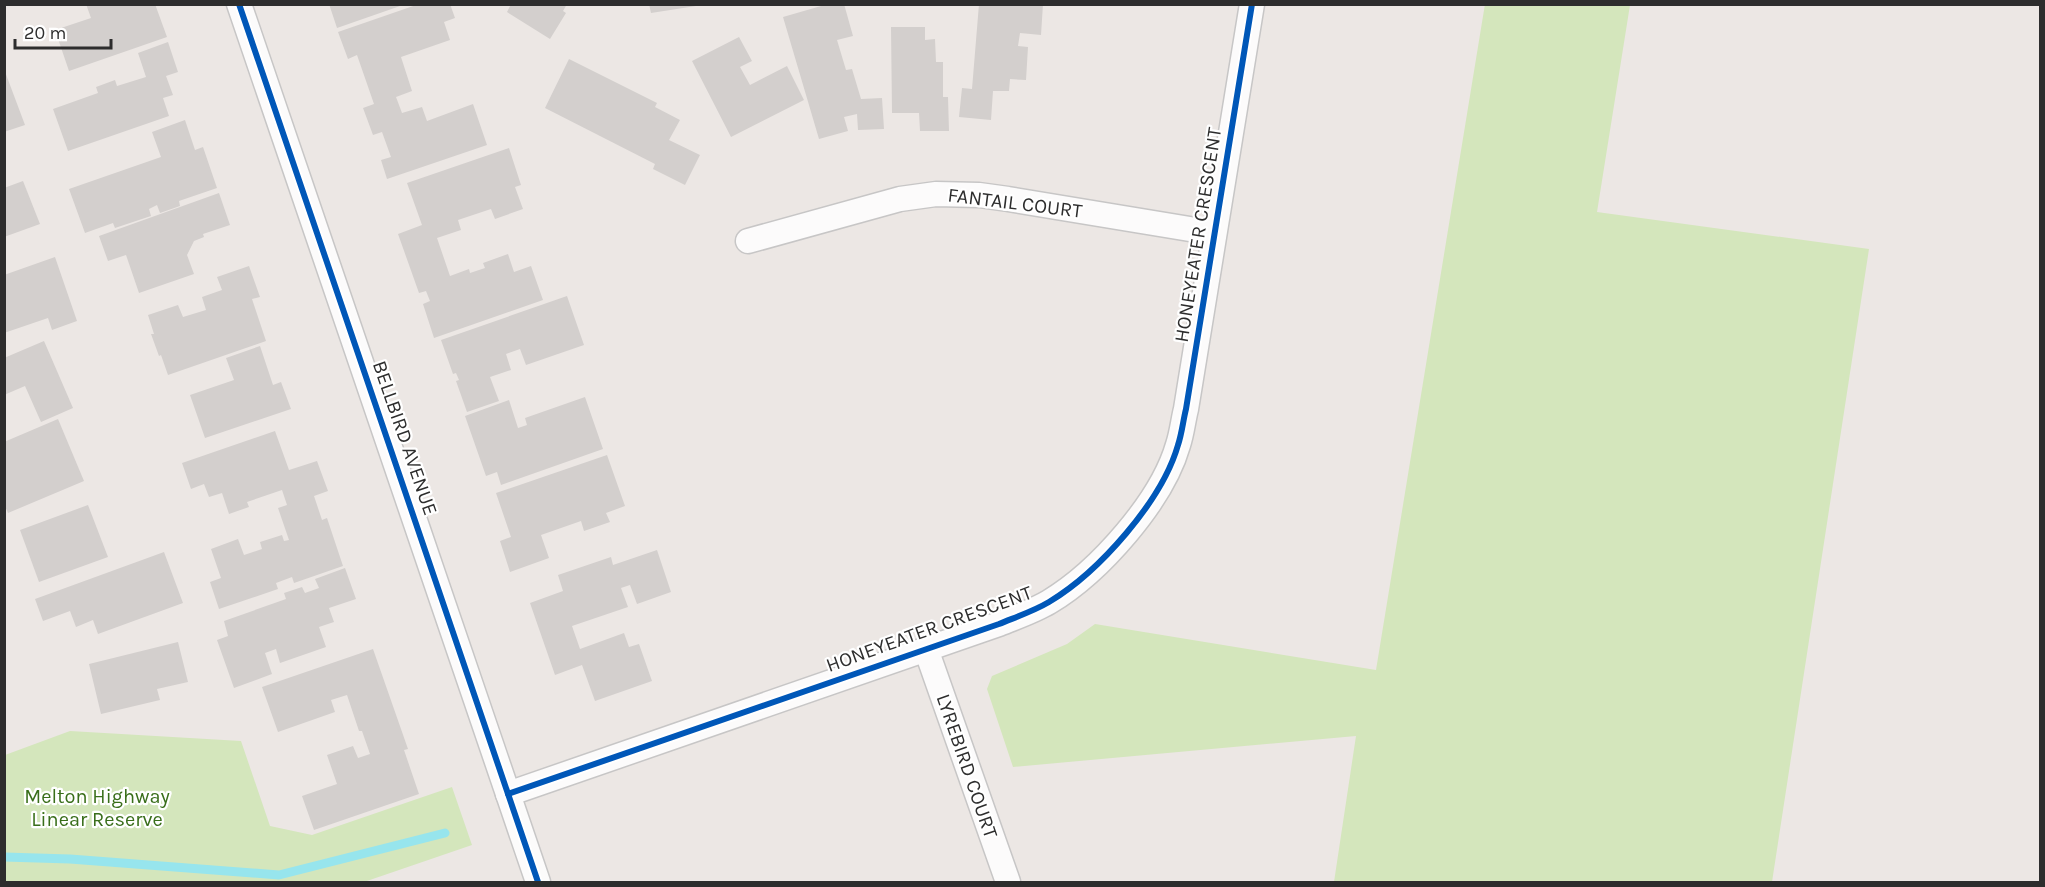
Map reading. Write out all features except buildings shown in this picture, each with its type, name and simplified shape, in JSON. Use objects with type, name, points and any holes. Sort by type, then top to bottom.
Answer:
[{"type":"street","name":"BELLBIRD AVENUE","points":[[239,4],[538,882]]},
{"type":"street","name":"HONEYEATER CRESCENT","points":[[508,794],[999,624],[1049,602],[1099,564],[1145,510],[1178,446],[1252,4]]},
{"type":"street","name":"FANTAIL COURT","points":[[748,241],[900,199],[936,195],[988,196],[1214,233]]},
{"type":"street","name":"LYREBIRD COURT","points":[[926,649],[1008,882]]},
{"type":"green space","points":[[1485,4],[1630,5],[1597,212],[1869,249],[1772,882],[1334,882],[1356,736],[1013,767],[987,689],[992,676],[1067,644],[1095,624],[1376,670]]},
{"type":"green space","name":"Melton Highway Linear Reserve","points":[[70,731],[241,741],[270,826],[312,835],[452,787],[472,845],[364,882],[5,882],[5,755]]},
{"type":"waterway","points":[[4,857],[70,859],[279,875],[445,833]]},
{"type":"cycle path","points":[[239,4],[538,882]]},
{"type":"cycle path","points":[[508,794],[999,624],[1043,605],[1068,589],[1108,554],[1158,489],[1170,467],[1179,440],[1252,4]]}]
